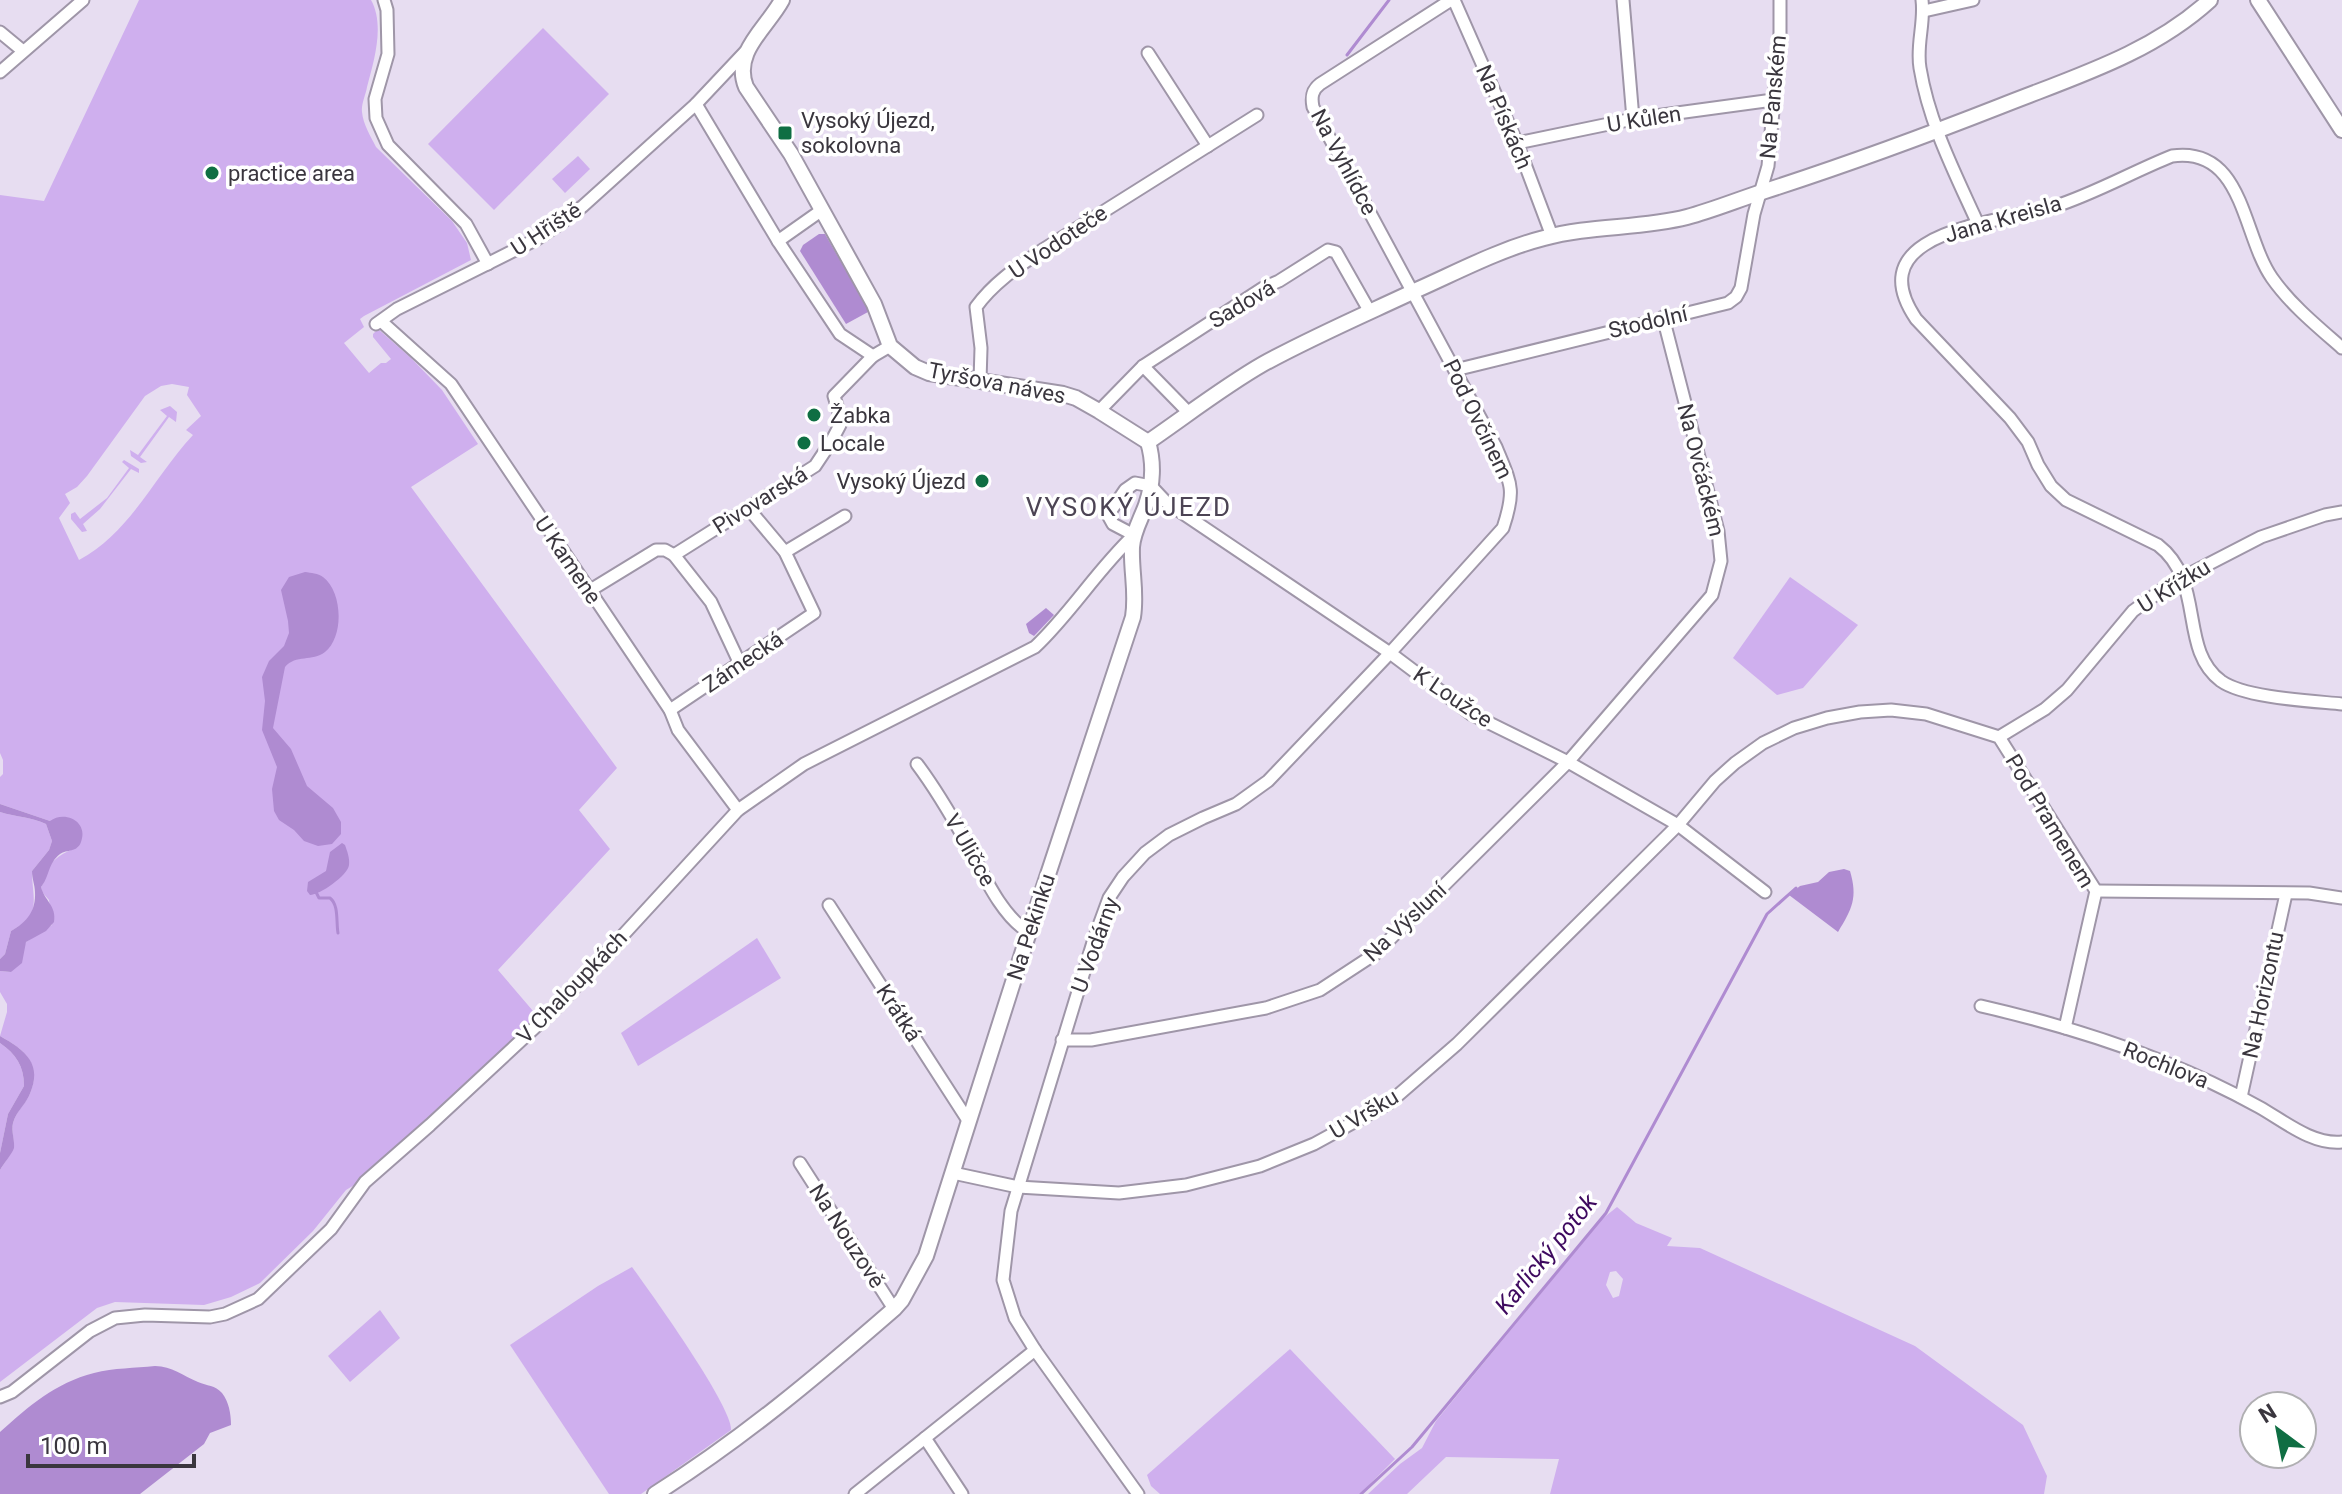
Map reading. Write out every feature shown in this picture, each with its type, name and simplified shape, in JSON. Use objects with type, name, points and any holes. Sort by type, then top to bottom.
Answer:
[{"type":"street","points":[[0,72],[83,0]]},
{"type":"street","points":[[384,0],[388,54],[375,99],[376,118],[388,145],[466,224],[488,264]]},
{"type":"street","points":[[746,52],[741,71],[746,87],[791,154],[874,304],[890,346],[873,356],[840,334],[778,241],[696,104],[746,52],[782,0]]},
{"type":"street","name":"Na Pískách","points":[[1452,0],[1517,143],[1552,236]]},
{"type":"street","name":"Na Vyhlídce","points":[[1414,292],[1313,107],[1312,95],[1320,84],[1452,0]]},
{"type":"street","points":[[1623,0],[1633,119]]},
{"type":"street","name":"Na Panském","points":[[1759,193],[1768,166],[1780,0]]},
{"type":"street","points":[[1973,0],[1923,6],[1918,51],[1936,132],[1978,224]]},
{"type":"street","points":[[1151,486],[1135,483],[1125,490],[1108,515],[1113,524],[1134,535],[1151,486],[1152,454],[1148,442],[1188,412],[1262,365],[1498,253],[1576,230],[1649,224],[1686,217],[1840,167],[2116,61],[2159,40],[2210,0]]},
{"type":"street","points":[[2258,0],[2342,130]]},
{"type":"street","points":[[0,32],[23,51]]},
{"type":"street","points":[[1148,53],[1208,146]]},
{"type":"street","name":"U Kůlen","points":[[1517,143],[1633,119],[1773,100]]},
{"type":"street","name":"U Hřiště","points":[[379,323],[397,309],[537,239],[561,223],[696,104]]},
{"type":"street","name":"U Vodoteče","points":[[980,381],[981,348],[976,307],[987,292],[1018,266],[1257,115]]},
{"type":"street","name":"Jana Kreisla","points":[[2183,576],[2171,555],[2158,545],[2066,500],[2051,486],[2028,442],[2010,418],[1916,319],[1905,302],[1901,277],[1908,258],[1921,245],[1935,238],[2087,195],[2172,156],[2186,154],[2201,157],[2219,167],[2230,180],[2262,261],[2272,278],[2300,311],[2342,348]]},
{"type":"street","name":"Stodolní","points":[[1455,370],[1728,303],[1741,288],[1759,193]]},
{"type":"street","points":[[778,241],[822,210]]},
{"type":"street","name":"Sadová","points":[[1099,411],[1143,366],[1328,250],[1336,252],[1370,312]]},
{"type":"street","name":"Pod Ovčínem","points":[[1390,653],[1503,528],[1511,505],[1511,484],[1496,447],[1414,292]]},
{"type":"street","name":"Na Ovčáckém","points":[[1568,762],[1712,595],[1721,561],[1718,531],[1663,317]]},
{"type":"street","name":"U Kamene","points":[[379,323],[451,384],[670,710],[678,730],[738,810]]},
{"type":"street","name":"Tyršova náves","points":[[890,346],[915,367],[943,377],[1076,398],[1148,442]]},
{"type":"street","name":"Pivovarská","points":[[589,591],[656,550],[665,550],[674,555],[815,466],[840,425],[834,396],[873,356]]},
{"type":"street","points":[[1143,366],[1188,412]]},
{"type":"street","name":"K Loužce","points":[[1151,486],[1166,502],[1390,653],[1471,714],[1568,762],[1678,825],[1765,892]]},
{"type":"street","points":[[748,508],[785,552],[845,516]]},
{"type":"street","name":"U Křížku","points":[[1999,737],[2045,709],[2067,690],[2133,611],[2183,576],[2261,537],[2342,512]]},
{"type":"street","name":"V Chaloupkách","points":[[0,1397],[12,1392],[90,1331],[115,1318],[145,1315],[210,1317],[225,1314],[258,1299],[331,1229],[365,1182],[557,1007],[738,810],[804,764],[1035,647],[1109,559],[1134,535]]},
{"type":"street","name":"Na Pekinku","points":[[655,1494],[705,1462],[807,1385],[894,1309],[926,1256],[1133,617],[1136,592],[1132,548],[1134,535]]},
{"type":"street","name":"Zámecká","points":[[670,710],[814,613],[785,552]]},
{"type":"street","points":[[674,555],[711,602],[740,664]]},
{"type":"street","points":[[2183,576],[2198,649],[2207,667],[2222,682],[2242,690],[2342,704]]},
{"type":"street","name":"U Vodárny","points":[[1138,1494],[1035,1350],[1015,1318],[1003,1280],[1011,1211],[1062,1040],[1109,898],[1123,877],[1145,853],[1169,835],[1236,804],[1268,781],[1390,653]]},
{"type":"street","name":"Pod Pramenem","points":[[1678,825],[1715,781],[1744,756],[1794,728],[1827,718],[1891,710],[1926,714],[1999,737],[2096,891],[2065,1028]]},
{"type":"street","name":"Na Výsluní","points":[[1062,1040],[1091,1040],[1266,1008],[1320,990],[1375,954],[1568,762]]},
{"type":"street","name":"V Uličce","points":[[917,764],[994,892],[1017,926],[1029,932]]},
{"type":"street","name":"U Vršku","points":[[953,1173],[1018,1187],[1119,1193],[1186,1185],[1273,1160],[1314,1144],[1389,1103],[1457,1044],[1678,825]]},
{"type":"street","points":[[2096,891],[2309,893],[2342,898]]},
{"type":"street","name":"Na Horizontu","points":[[2241,1097],[2286,894]]},
{"type":"street","name":"Krátká","points":[[829,905],[969,1122]]},
{"type":"street","name":"Rochlova","points":[[1981,1006],[2065,1028],[2191,1072],[2315,1139],[2342,1142]]},
{"type":"street","name":"Na Nouzově","points":[[800,1163],[894,1309]]},
{"type":"street","points":[[855,1494],[1035,1350]]},
{"type":"street","points":[[925,1438],[962,1494]]},
{"type":"shaded area","points":[[139,0],[371,0],[378,32],[362,106],[366,126],[376,147],[452,221],[467,243],[471,260],[364,316],[360,319],[364,327],[344,343],[369,373],[391,359],[373,337],[378,329],[442,390],[478,444],[411,487],[617,768],[579,810],[610,849],[498,970],[539,1018],[346,1190],[313,1231],[260,1283],[231,1297],[204,1305],[115,1302],[97,1308],[0,1382],[0,1170],[13,1148],[13,1123],[29,1096],[34,1075],[33,1067],[24,1053],[0,1036],[7,1004],[0,992],[0,971],[11,972],[26,942],[52,925],[49,900],[41,887],[54,860],[78,847],[82,837],[81,827],[50,821],[0,804],[3,760],[0,753],[0,195],[44,201]],"holes":[[[161,386],[189,387],[187,395],[201,416],[186,430],[193,435],[127,520],[97,549],[79,560],[59,518],[70,503],[65,494],[87,476],[145,396]]]},
{"type":"shaded area","points":[[543,28],[609,94],[494,210],[428,144]]},
{"type":"shaded area","points":[[578,156],[590,169],[565,193],[552,179]]},
{"type":"shaded area","points":[[819,234],[825,234],[868,309],[868,312],[846,324],[800,251],[803,245]]},
{"type":"shaded area","points":[[170,406],[177,412],[176,422],[169,417],[140,457],[147,462],[141,463],[131,456],[130,450],[138,455],[167,416],[160,410]]},
{"type":"shaded area","points":[[124,460],[139,469],[139,473],[131,469],[100,509],[83,524],[87,531],[82,532],[71,519],[71,514],[75,512],[80,519],[107,498],[129,468],[122,462]]},
{"type":"shaded area","points":[[305,572],[321,576],[330,584],[339,614],[336,636],[325,652],[294,661],[285,667],[273,728],[291,749],[307,786],[333,808],[341,822],[341,834],[332,844],[318,846],[304,841],[279,820],[274,811],[272,789],[277,767],[262,730],[265,701],[262,677],[269,661],[284,646],[289,633],[281,590],[289,577]]},
{"type":"shaded area","points":[[1790,577],[1858,625],[1803,688],[1777,695],[1733,658]]},
{"type":"shaded area","points":[[1046,608],[1054,615],[1034,636],[1029,633],[1026,624]]},
{"type":"shaded area","points":[[0,804],[50,821],[68,817],[78,823],[83,835],[77,848],[63,852],[56,858],[41,887],[54,912],[54,922],[46,931],[26,942],[22,963],[11,972],[0,971],[0,959],[5,954],[11,931],[26,920],[32,910],[35,892],[32,871],[49,850],[52,841],[46,824],[0,812]]},
{"type":"shaded area","points":[[0,812],[46,824],[52,841],[49,850],[32,871],[32,912],[28,919],[11,931],[5,954],[0,959]]},
{"type":"shaded area","points":[[342,843],[349,857],[344,874],[333,884],[310,895],[308,882],[326,871],[330,852]]},
{"type":"shaded area","points":[[1850,871],[1853,896],[1850,910],[1838,932],[1789,895],[1800,886],[1818,882],[1829,872]]},
{"type":"shaded area","points":[[757,938],[781,978],[638,1066],[621,1033]]},
{"type":"shaded area","points":[[0,1036],[30,1059],[34,1075],[29,1096],[13,1123],[14,1148],[0,1170],[0,1153],[8,1114],[24,1086],[24,1079],[15,1056],[0,1043]]},
{"type":"shaded area","points":[[0,1043],[18,1061],[24,1086],[8,1114],[0,1153]]},
{"type":"shaded area","points":[[1617,1207],[1636,1223],[1672,1238],[1667,1246],[1700,1248],[1915,1346],[2023,1425],[2047,1476],[2044,1494],[1550,1494],[1559,1459],[1446,1457],[1407,1494],[1368,1494],[1422,1448],[1436,1421],[1602,1219]],"holes":[[[1616,1271],[1623,1279],[1619,1296],[1613,1298],[1606,1285],[1610,1272]]]},
{"type":"shaded area","points":[[632,1267],[719,1398],[731,1430],[641,1494],[609,1494],[510,1345]]},
{"type":"shaded area","points":[[380,1310],[400,1338],[350,1382],[328,1356]]},
{"type":"shaded area","points":[[1290,1349],[1395,1459],[1360,1494],[1160,1494],[1151,1486],[1147,1475]]},
{"type":"shaded area","points":[[155,1366],[172,1369],[219,1390],[228,1404],[231,1425],[210,1433],[204,1444],[140,1494],[0,1494],[0,1432],[21,1413],[43,1396],[80,1377],[109,1370]]},
{"type":"waterway","points":[[1347,55],[1389,0]]},
{"type":"waterway","name":"Karlický potok","points":[[1361,1494],[1412,1447],[1606,1213],[1767,914],[1796,888]]},
{"type":"waterway","points":[[316,892],[319,898],[333,901],[338,933]]},
{"type":"place","name":"Vysoký Újezd, sokolovna","points":[[785,133]]},
{"type":"place","name":"practice area","points":[[212,173]]},
{"type":"place","name":"Žabka","points":[[814,415]]},
{"type":"place","name":"Locale","points":[[804,443]]},
{"type":"place","name":"Vysoký Újezd","points":[[982,481]]},
{"type":"district","name":"VYSOKÝ ÚJEZD","points":[[1129,507]]}]
